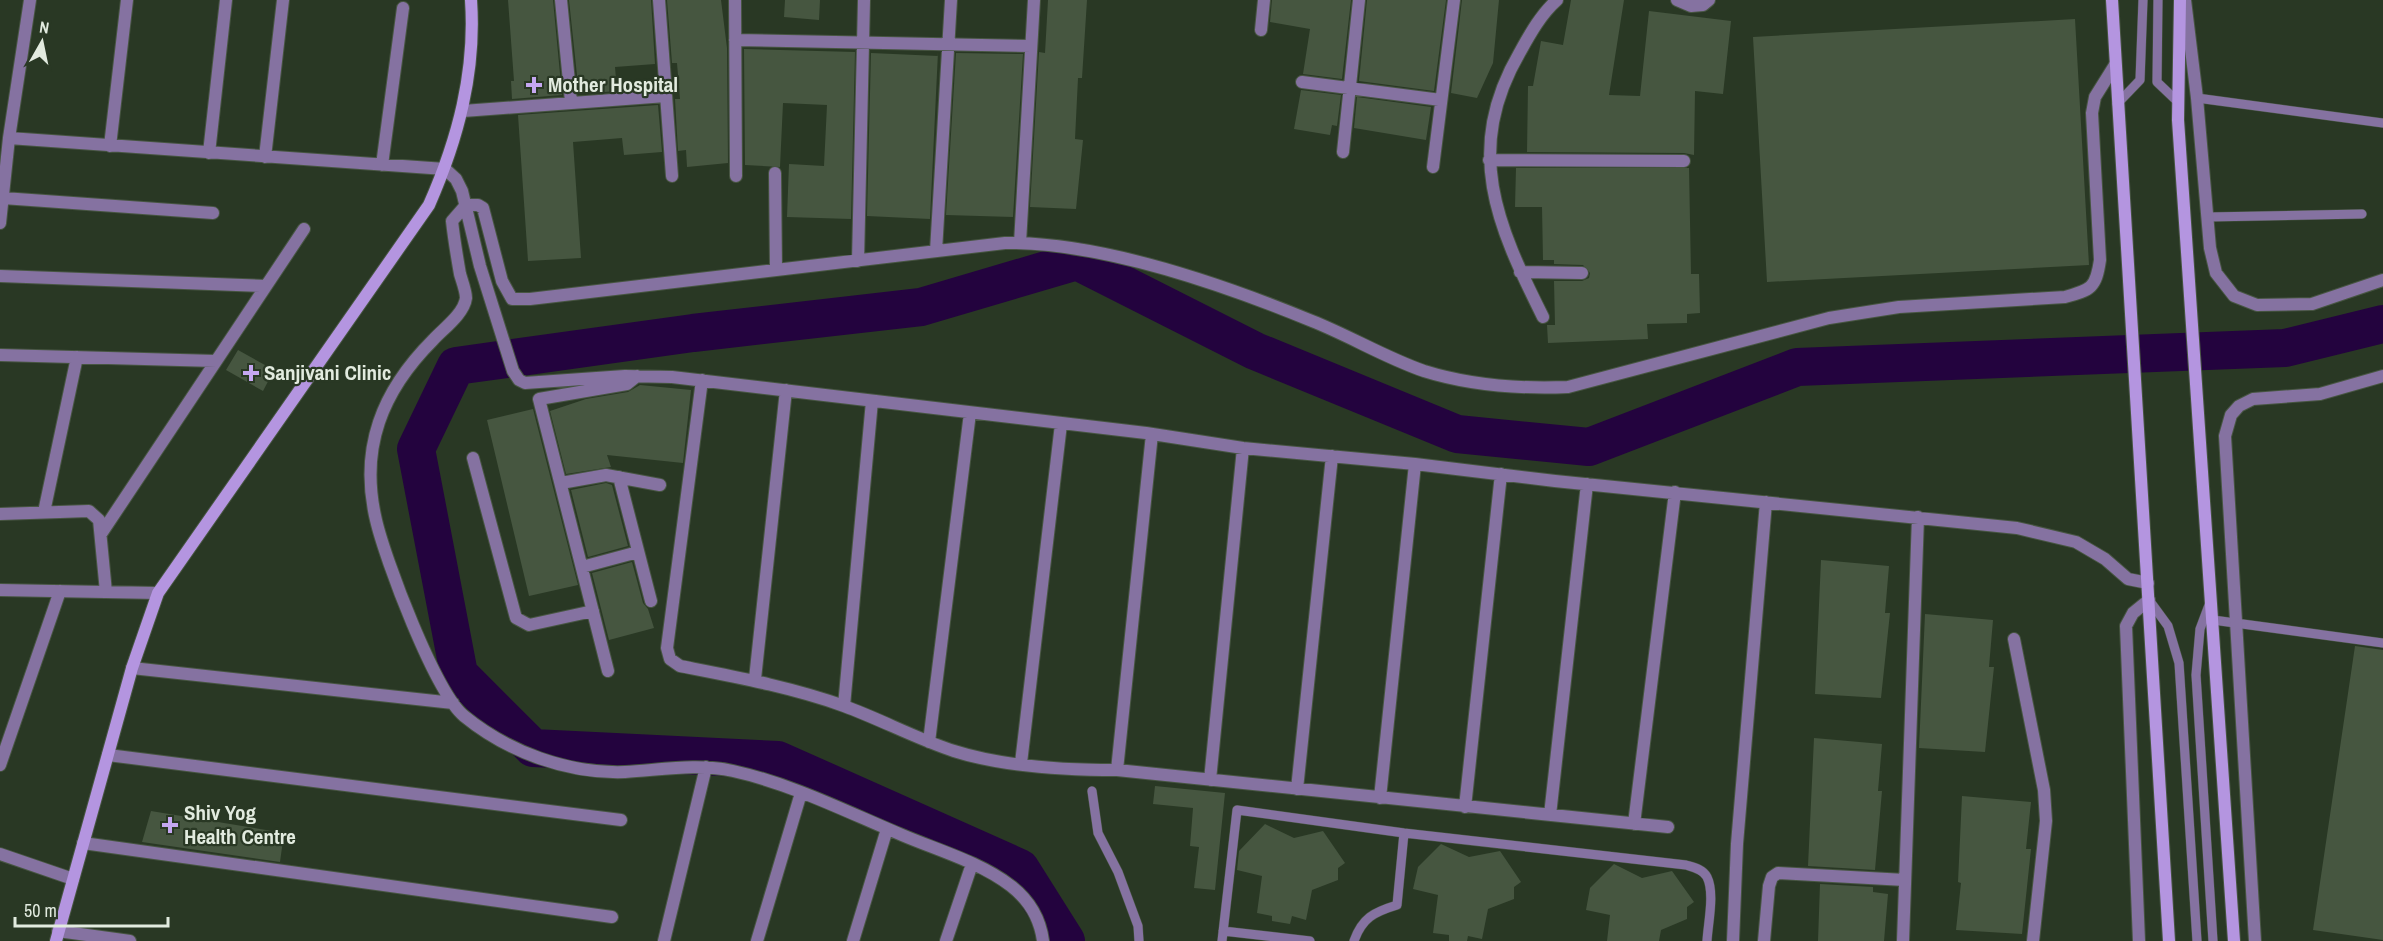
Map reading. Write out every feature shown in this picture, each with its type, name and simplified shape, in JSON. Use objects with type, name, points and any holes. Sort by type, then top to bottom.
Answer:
[{"type":"main road","points":[[57,936],[132,668],[158,593],[429,205],[445,169],[463,111],[470,73],[473,31],[471,0]]},
{"type":"main road","points":[[2112,0],[2169,941]]},
{"type":"main road","points":[[2180,0],[2178,120],[2234,941]]},
{"type":"street","points":[[0,222],[9,138],[30,0]]},
{"type":"street","points":[[110,146],[127,0]]},
{"type":"street","points":[[209,153],[226,0]]},
{"type":"street","points":[[265,157],[283,0]]},
{"type":"street","points":[[561,0],[571,102]]},
{"type":"street","points":[[659,0],[672,176]]},
{"type":"street","points":[[735,0],[736,176]]},
{"type":"street","points":[[858,261],[864,0]]},
{"type":"street","points":[[936,251],[951,0]]},
{"type":"street","points":[[1020,243],[1034,0]]},
{"type":"street","points":[[1261,30],[1264,0]]},
{"type":"street","points":[[1343,152],[1359,0]]},
{"type":"street","points":[[1433,167],[1454,0]]},
{"type":"street","points":[[1543,318],[1520,272],[1495,207],[1489,160],[1497,99],[1511,67],[1534,27],[1557,0]]},
{"type":"street","points":[[1677,0],[1691,6],[1704,5],[1708,0]]},
{"type":"street","points":[[2185,0],[2216,273],[2234,296],[2257,305],[2312,304],[2383,280]]},
{"type":"street","points":[[382,165],[403,8]]},
{"type":"street","points":[[735,40],[1031,46]]},
{"type":"street","points":[[1042,941],[1032,906],[1009,884],[972,864],[801,793],[732,771],[706,767],[621,772],[570,768],[528,754],[486,732],[461,714],[440,686],[384,549],[369,484],[372,448],[377,425],[390,394],[426,347],[457,315],[466,299],[452,221],[478,205],[483,208],[502,281],[512,298],[530,299],[1020,243],[1079,247],[1188,277],[1311,321],[1424,370],[1480,385],[1526,389],[1568,387],[1829,318],[1899,307],[2065,297],[2088,291],[2098,278],[2100,260],[2092,113],[2095,97],[2115,65]]},
{"type":"street","points":[[1302,82],[1442,100]]},
{"type":"street","points":[[463,111],[666,96]]},
{"type":"street","points":[[9,138],[445,169],[456,179],[467,211],[480,266],[513,371],[519,380],[525,383],[631,376],[702,380],[1152,434],[1243,448],[1416,464],[2017,528],[2076,542],[2105,559],[2128,579],[2148,583]]},
{"type":"street","points":[[1489,160],[1684,161]]},
{"type":"street","points":[[775,173],[776,270]]},
{"type":"street","points":[[3,198],[213,213]]},
{"type":"street","points":[[101,534],[304,229]]},
{"type":"street","points":[[1520,272],[1582,273]]},
{"type":"street","points":[[0,276],[266,286]]},
{"type":"street","points":[[0,354],[216,361]]},
{"type":"street","points":[[44,512],[77,357]]},
{"type":"street","points":[[608,671],[539,399],[627,384],[631,376]]},
{"type":"street","points":[[2255,941],[2235,625],[2226,436],[2231,415],[2239,406],[2253,399],[2320,394],[2383,376]]},
{"type":"street","points":[[702,380],[667,648],[670,659],[680,666],[755,679],[844,706],[955,752],[1020,763],[1073,770],[1117,770],[1668,827]]},
{"type":"street","points":[[755,679],[786,390]]},
{"type":"street","points":[[844,706],[872,401]]},
{"type":"street","points":[[929,742],[970,413]]},
{"type":"street","points":[[1020,763],[1061,424]]},
{"type":"street","points":[[1117,770],[1152,434]]},
{"type":"street","points":[[1210,780],[1243,448]]},
{"type":"street","points":[[1297,789],[1332,456]]},
{"type":"street","points":[[473,458],[516,618],[529,625],[592,611]]},
{"type":"street","points":[[1380,798],[1416,464]]},
{"type":"street","points":[[1465,807],[1502,474]]},
{"type":"street","points":[[561,483],[606,475],[660,485]]},
{"type":"street","points":[[619,477],[651,601]]},
{"type":"street","points":[[1550,815],[1587,484]]},
{"type":"street","points":[[1634,824],[1675,492]]},
{"type":"street","points":[[1732,941],[1737,844],[1766,502]]},
{"type":"street","points":[[0,514],[88,511],[99,520],[106,592]]},
{"type":"street","points":[[1903,941],[1918,517]]},
{"type":"street","points":[[582,567],[638,552]]},
{"type":"street","points":[[0,590],[158,593]]},
{"type":"street","points":[[0,765],[60,591]]},
{"type":"street","points":[[2139,941],[2126,626],[2133,613],[2149,600]]},
{"type":"street","points":[[2014,639],[2044,790],[2046,821],[2033,941]]},
{"type":"street","points":[[132,668],[453,703]]},
{"type":"street","points":[[108,755],[621,820]]},
{"type":"street","points":[[664,941],[706,767]]},
{"type":"street","points":[[758,941],[801,793]]},
{"type":"street","points":[[854,941],[887,829]]},
{"type":"street","points":[[83,843],[612,917]]},
{"type":"street","points":[[0,854],[73,879]]},
{"type":"street","points":[[946,941],[972,864]]},
{"type":"street","points":[[1764,941],[1769,886],[1772,877],[1778,873],[1905,880]]},
{"type":"street","points":[[57,936],[130,941]]},
{"type":"lane","points":[[2117,110],[2140,80],[2143,0]]},
{"type":"lane","points":[[2158,0],[2157,82],[2177,101]]},
{"type":"lane","points":[[2197,98],[2383,123]]},
{"type":"lane","points":[[2208,217],[2362,214]]},
{"type":"lane","points":[[2149,600],[2168,626],[2179,663],[2197,941]]},
{"type":"lane","points":[[2211,600],[2200,629],[2196,675],[2213,941]]},
{"type":"lane","points":[[2213,620],[2235,625],[2383,643]]},
{"type":"lane","points":[[1092,791],[1098,833],[1118,872],[1138,926],[1138,941]]},
{"type":"lane","points":[[1310,941],[1223,936],[1237,810],[1404,833],[1698,868],[1706,876],[1709,891],[1707,941]]},
{"type":"lane","points":[[1354,941],[1360,924],[1375,912],[1396,905],[1404,833]]},
{"type":"building","points":[[508,0],[553,0],[562,95],[512,99],[511,81],[514,81]]},
{"type":"building","points":[[569,0],[651,0],[655,64],[615,67],[617,91],[579,94]]},
{"type":"building","points":[[667,0],[721,0],[727,48],[728,163],[687,167],[686,150],[678,151],[675,99],[680,99],[677,63],[672,63]]},
{"type":"building","points":[[785,0],[820,0],[819,20],[784,17]]},
{"type":"building","points":[[1048,0],[1087,0],[1082,78],[1078,78],[1075,139],[1083,140],[1076,209],[1030,207],[1039,52],[1045,53]]},
{"type":"building","points":[[1272,0],[1351,0],[1342,79],[1303,74],[1310,29],[1270,22]]},
{"type":"building","points":[[1367,0],[1446,0],[1434,91],[1359,81]]},
{"type":"building","points":[[1462,0],[1499,0],[1493,63],[1477,98],[1451,93]]},
{"type":"building","points":[[1571,0],[1624,0],[1609,95],[1640,96],[1649,11],[1731,21],[1723,94],[1695,91],[1694,155],[1684,153],[1527,152],[1528,86],[1533,86],[1541,41],[1563,45]]},
{"type":"building","points":[[2075,19],[2089,265],[1767,282],[1753,37]]},
{"type":"building","points":[[744,49],[855,52],[851,219],[787,217],[789,164],[824,166],[827,105],[783,103],[780,167],[745,165]]},
{"type":"building","points":[[871,53],[938,56],[930,219],[867,216]]},
{"type":"building","points":[[956,53],[1023,54],[1013,217],[946,215]]},
{"type":"building","points":[[1301,90],[1341,95],[1337,126],[1332,125],[1330,135],[1294,129]]},
{"type":"building","points":[[1357,97],[1431,107],[1426,140],[1354,128]]},
{"type":"building","points":[[658,105],[662,152],[624,155],[622,138],[573,142],[581,258],[528,261],[518,115]]},
{"type":"building","points":[[1516,168],[1689,168],[1691,274],[1699,274],[1700,313],[1687,314],[1687,323],[1647,324],[1648,339],[1548,343],[1547,325],[1555,325],[1554,281],[1582,281],[1589,278],[1590,273],[1583,265],[1554,264],[1554,260],[1543,260],[1542,207],[1515,207]]},
{"type":"building","points":[[238,350],[274,370],[263,391],[226,370]]},
{"type":"building","points":[[640,385],[691,390],[683,463],[607,455],[611,467],[566,474],[550,411],[586,399],[628,392]]},
{"type":"building","points":[[533,409],[578,585],[529,596],[487,420]]},
{"type":"building","points":[[606,483],[612,485],[628,546],[588,557],[571,490]]},
{"type":"building","points":[[1821,560],[1889,566],[1885,613],[1890,613],[1881,698],[1815,694]]},
{"type":"building","points":[[632,562],[643,603],[648,609],[654,628],[609,640],[592,573]]},
{"type":"building","points":[[1925,614],[1993,620],[1989,667],[1994,667],[1985,752],[1919,748]]},
{"type":"building","points":[[2355,646],[2383,650],[2383,940],[2313,930]]},
{"type":"building","points":[[1814,738],[1882,744],[1878,791],[1882,791],[1875,870],[1808,866]]},
{"type":"building","points":[[1155,786],[1225,793],[1215,890],[1194,888],[1199,847],[1190,846],[1193,808],[1153,804]]},
{"type":"building","points":[[1962,796],[2031,802],[2026,849],[2031,849],[2022,934],[1956,930],[1961,883],[1958,882]]},
{"type":"building","points":[[151,811],[284,833],[280,862],[142,842]]},
{"type":"building","points":[[1265,824],[1294,838],[1323,831],[1345,863],[1338,868],[1338,880],[1312,890],[1306,920],[1292,916],[1290,924],[1272,921],[1272,916],[1257,913],[1262,876],[1237,870],[1239,851]]},
{"type":"building","points":[[1441,844],[1469,857],[1500,851],[1521,882],[1514,887],[1514,899],[1488,909],[1482,939],[1468,936],[1467,941],[1449,941],[1449,935],[1433,933],[1438,895],[1413,889],[1418,867]]},
{"type":"building","points":[[1614,864],[1642,878],[1672,871],[1694,902],[1687,907],[1687,919],[1661,930],[1659,941],[1607,941],[1610,915],[1586,910],[1590,888]]},
{"type":"building","points":[[1820,884],[1873,887],[1873,892],[1888,894],[1884,941],[1818,941]]},
{"type":"waterway","points":[[1066,941],[1020,868],[778,760],[533,748],[459,674],[416,449],[456,366],[693,333],[921,307],[1077,261],[1255,351],[1457,434],[1589,447],[1797,367],[2285,348],[2383,324]]},
{"type":"place","name":"Mother Hospital","points":[[534,85]]},
{"type":"place","name":"Sanjivani Clinic","points":[[251,373]]},
{"type":"place","name":"Shiv Yog Health Centre","points":[[170,825]]}]
